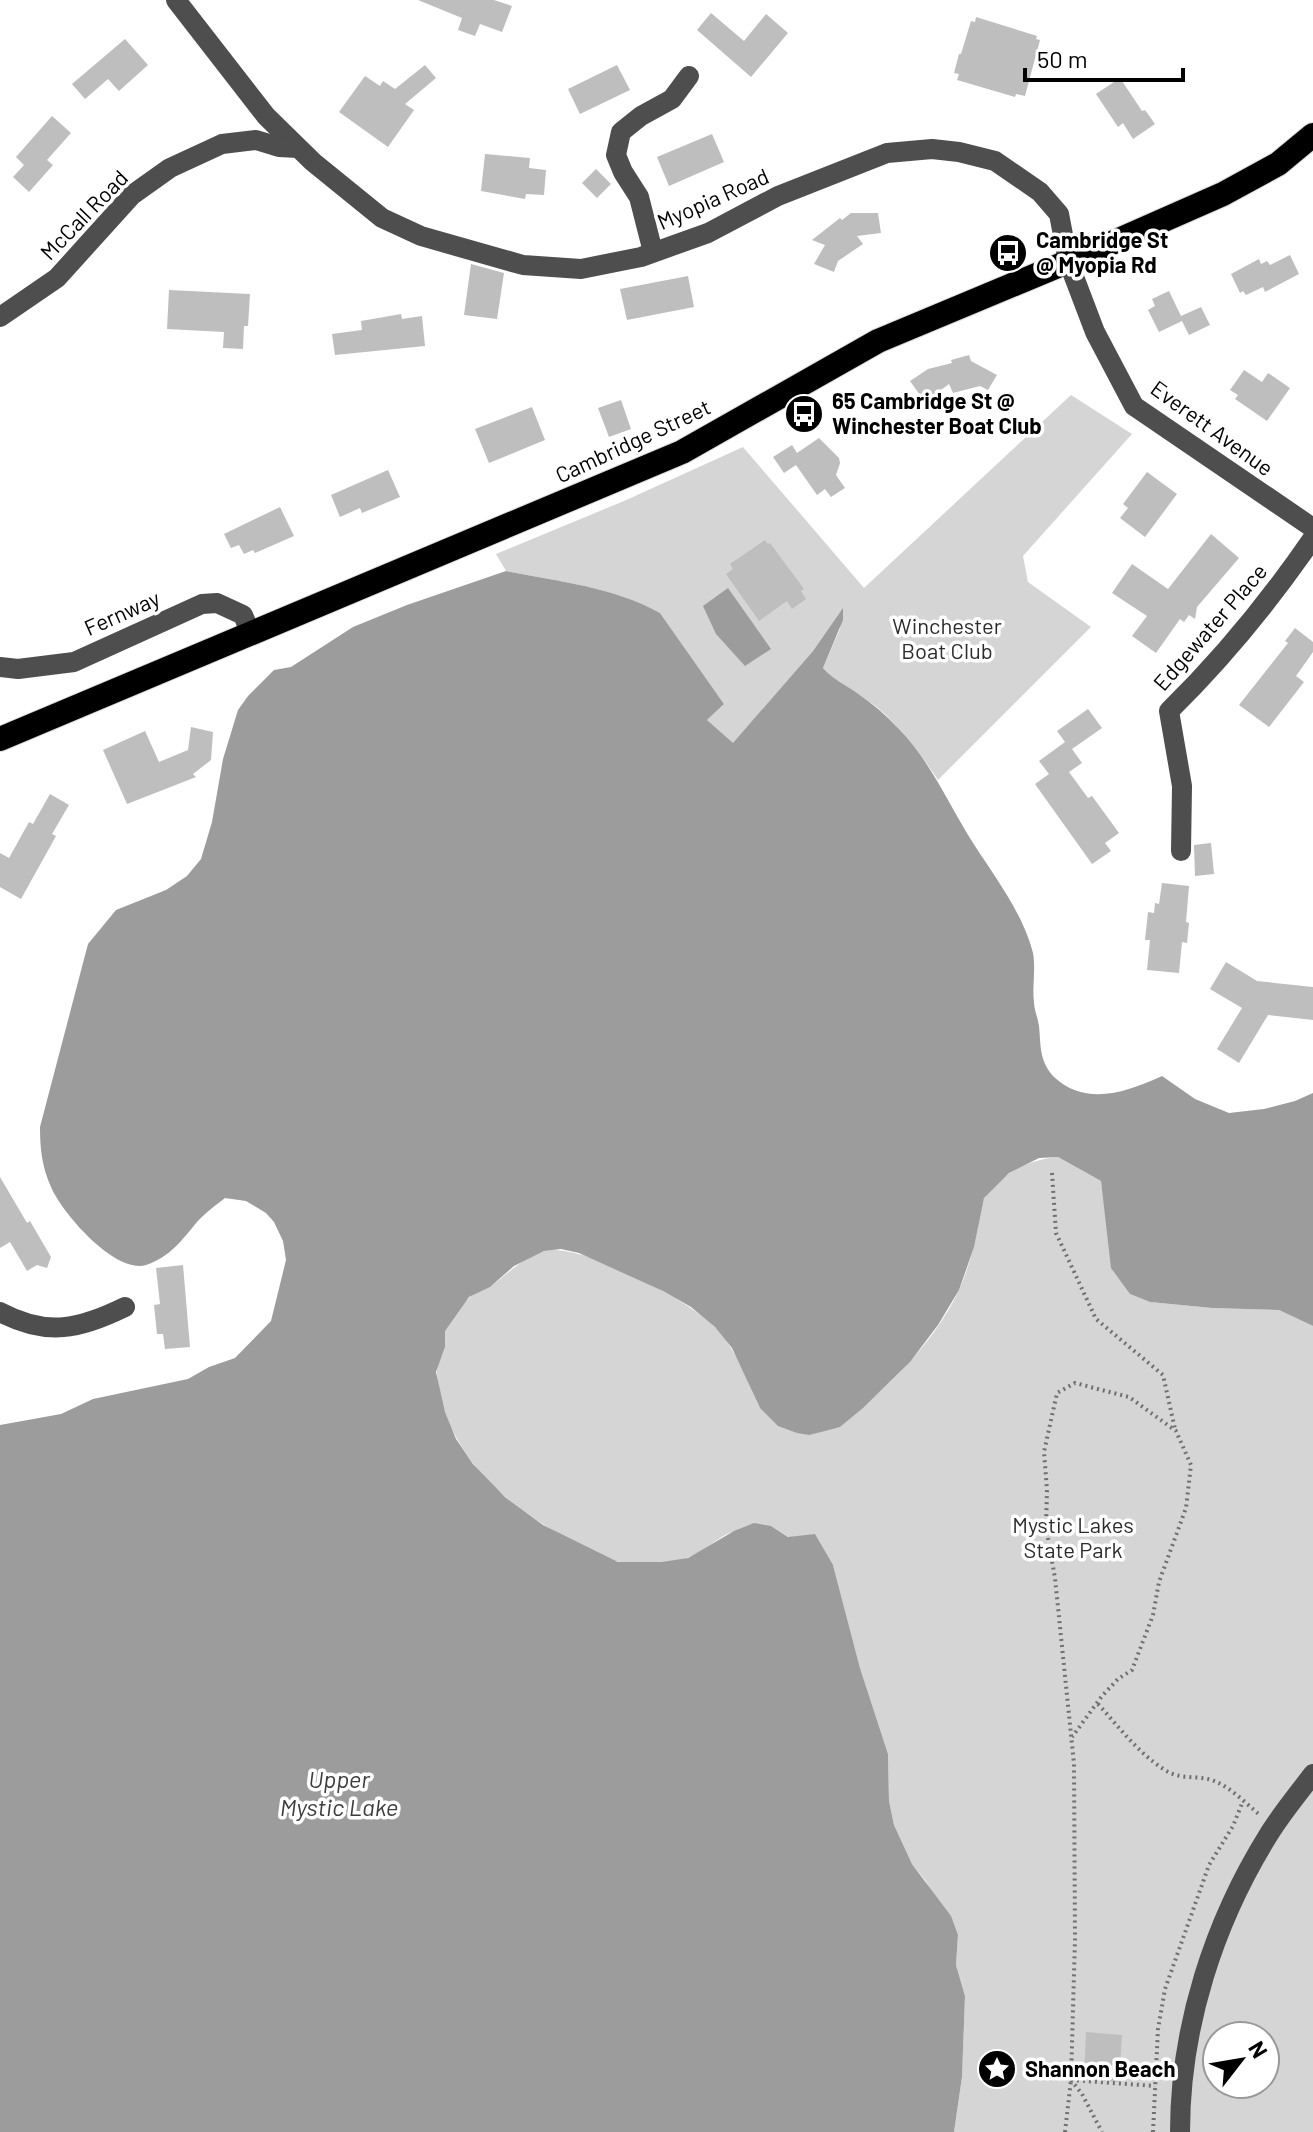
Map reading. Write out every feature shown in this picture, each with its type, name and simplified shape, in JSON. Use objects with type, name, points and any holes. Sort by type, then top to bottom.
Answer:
[{"type":"highway","name":"Cambridge Street","points":[[0,739],[650,467],[714,435],[878,341],[1223,194],[1278,164],[1313,135]]},
{"type":"street","name":"Myopia Road","points":[[176,0],[266,116],[298,148],[382,218],[421,236],[453,246],[523,265],[581,269],[653,252],[708,233],[778,196],[887,153],[932,149],[995,161],[1040,192],[1059,214],[1068,261]]},
{"type":"street","points":[[653,252],[639,197],[616,155],[621,132],[641,116],[672,99],[689,76]]},
{"type":"street","name":"McCall Road","points":[[0,317],[57,278],[132,195],[170,168],[222,144],[256,140],[279,147],[298,148]]},
{"type":"street","name":"Everett Avenue","points":[[1068,261],[1095,332],[1134,406],[1313,528]]},
{"type":"street","name":"Edgewater Place","points":[[1181,851],[1182,786],[1169,711],[1213,668],[1269,602],[1313,538]]},
{"type":"street","name":"Fernway","points":[[0,667],[18,669],[74,662],[202,604],[217,603],[243,615],[250,632]]},
{"type":"street","points":[[0,1312],[22,1322],[59,1329],[95,1322],[125,1307]]},
{"type":"street","points":[[1180,2132],[1190,2027],[1229,1906],[1274,1827],[1313,1774]]},
{"type":"path","points":[[1052,1173],[1056,1233],[1096,1319],[1163,1375],[1176,1431],[1191,1465],[1186,1508],[1159,1582],[1153,1615],[1132,1670],[1118,1679],[1072,1737]]},
{"type":"path","points":[[1065,2132],[1071,2080],[1076,1864],[1072,1737],[1055,1578],[1046,1527],[1044,1452],[1057,1393],[1075,1383],[1129,1397],[1176,1431]]},
{"type":"path","points":[[1097,1703],[1126,1737],[1165,1771],[1178,1776],[1209,1779],[1225,1786],[1274,1827]]},
{"type":"path","points":[[1153,2132],[1158,2029],[1165,1989],[1209,1865],[1233,1826],[1243,1801]]},
{"type":"path","points":[[1071,2080],[1155,2086]]},
{"type":"path","points":[[1071,2080],[1102,2132]]},
{"type":"green space","name":"Winchester Boat Club","points":[[1071,395],[1132,434],[1023,556],[1028,582],[1091,627],[938,780],[911,742],[887,716],[823,668],[840,629],[842,610],[813,651],[733,744],[707,720],[724,704],[660,613],[605,591],[506,571],[496,554],[743,447],[864,588]]},
{"type":"green space","name":"Mystic Lakes State Park","points":[[1058,1157],[1101,1181],[1107,1223],[1130,1294],[1150,1302],[1279,1310],[1313,1326],[1313,2132],[954,2132],[962,2077],[965,1996],[956,1965],[958,1935],[912,1864],[894,1825],[889,1801],[888,1754],[860,1668],[833,1565],[771,1526],[735,1531],[693,1555],[672,1562],[629,1563],[597,1555],[538,1521],[501,1493],[474,1464],[445,1413],[437,1371],[445,1346],[447,1325],[472,1295],[489,1287],[528,1258],[544,1251],[561,1250],[583,1255],[634,1276],[704,1317],[730,1347],[760,1408],[840,1427],[907,1365],[936,1330],[967,1269],[985,1196],[999,1180],[1027,1164]]},
{"type":"water","name":"Upper Mystic Lake","points":[[506,571],[605,591],[660,613],[724,704],[707,720],[733,743],[813,651],[843,608],[843,620],[823,668],[879,710],[911,742],[1016,911],[1033,953],[1034,1005],[1042,1053],[1054,1077],[1079,1092],[1107,1094],[1162,1076],[1195,1099],[1229,1113],[1264,1109],[1313,1093],[1313,1326],[1279,1310],[1150,1302],[1130,1294],[1111,1268],[1101,1181],[1058,1157],[1039,1158],[1009,1173],[984,1198],[974,1247],[959,1290],[938,1325],[910,1362],[840,1427],[809,1435],[778,1426],[760,1408],[732,1348],[715,1327],[691,1307],[663,1291],[579,1253],[561,1249],[544,1251],[514,1266],[490,1287],[469,1297],[445,1331],[445,1347],[436,1372],[445,1412],[456,1439],[473,1464],[505,1497],[543,1525],[618,1562],[662,1562],[688,1558],[754,1523],[771,1526],[788,1537],[815,1534],[833,1565],[860,1668],[888,1754],[889,1801],[894,1825],[912,1864],[951,1916],[958,1935],[956,1965],[965,1996],[962,2077],[954,2132],[0,2132],[0,1425],[61,1414],[93,1399],[188,1379],[235,1358],[271,1321],[286,1260],[283,1241],[274,1222],[246,1201],[225,1198],[200,1219],[169,1253],[146,1265],[133,1265],[105,1251],[91,1239],[57,1198],[44,1165],[40,1127],[88,944],[116,910],[166,890],[187,876],[201,859],[212,822],[223,759],[238,710],[274,670],[291,667],[353,627]]},
{"type":"water","points":[[728,588],[771,649],[745,666],[716,634],[703,606]]},
{"type":"building","points":[[418,0],[494,0],[512,6],[502,32],[480,24],[475,36],[458,30],[462,18]]},
{"type":"building","points":[[711,13],[744,41],[766,14],[788,33],[751,77],[697,30]]},
{"type":"building","points":[[976,17],[1037,36],[1036,39],[1040,40],[1025,96],[1016,94],[1015,97],[957,80],[959,74],[954,73],[959,54],[971,21],[975,22]]},
{"type":"building","points":[[125,39],[148,65],[119,91],[108,79],[85,99],[72,84]]},
{"type":"building","points":[[425,65],[436,78],[405,104],[414,110],[388,147],[339,112],[365,76],[380,86],[383,81],[395,89]]},
{"type":"building","points":[[617,65],[630,90],[580,114],[568,89]]},
{"type":"building","points":[[1120,78],[1142,111],[1145,110],[1155,124],[1133,139],[1123,123],[1118,127],[1096,94]]},
{"type":"building","points":[[52,116],[71,133],[47,160],[53,165],[29,192],[13,177],[24,165],[16,157]]},
{"type":"building","points":[[712,134],[724,162],[669,186],[657,157]]},
{"type":"building","points":[[485,154],[530,158],[529,168],[546,170],[544,195],[526,194],[525,199],[481,191]]},
{"type":"building","points":[[596,169],[611,184],[597,198],[582,183]]},
{"type":"building","points":[[851,213],[878,213],[881,233],[857,236],[863,244],[838,261],[834,272],[814,264],[825,245],[812,240]]},
{"type":"building","points":[[1290,255],[1299,274],[1265,292],[1263,287],[1246,295],[1243,291],[1240,293],[1231,274],[1259,259],[1261,264],[1267,261],[1270,265]]},
{"type":"building","points":[[471,264],[504,273],[497,319],[464,315]]},
{"type":"building","points":[[688,276],[694,307],[627,320],[620,289]]},
{"type":"building","points":[[169,290],[250,294],[243,349],[223,348],[224,332],[167,329]]},
{"type":"building","points":[[1169,291],[1181,316],[1201,307],[1210,325],[1189,335],[1182,321],[1159,332],[1148,310],[1155,306],[1152,299]]},
{"type":"building","points":[[401,314],[402,319],[422,316],[425,346],[335,355],[332,334],[362,330],[361,321]]},
{"type":"building","points":[[969,355],[971,361],[997,375],[988,390],[980,386],[953,393],[949,384],[925,402],[910,381],[928,369]]},
{"type":"building","points":[[1244,370],[1262,382],[1268,373],[1290,388],[1267,421],[1235,399],[1238,395],[1230,390]]},
{"type":"building","points":[[621,400],[631,429],[609,437],[598,408]]},
{"type":"building","points":[[532,407],[545,440],[489,463],[475,429]]},
{"type":"building","points":[[819,438],[839,458],[836,475],[845,488],[831,497],[825,489],[817,495],[796,465],[784,473],[773,457],[792,445],[797,453]]},
{"type":"building","points":[[388,470],[400,497],[362,513],[360,508],[340,517],[331,495]]},
{"type":"building","points":[[1147,472],[1177,494],[1145,537],[1120,518],[1128,508],[1123,504]]},
{"type":"building","points":[[280,507],[294,536],[255,553],[253,550],[244,554],[239,545],[231,548],[224,534]]},
{"type":"building","points":[[1211,534],[1239,558],[1197,607],[1195,619],[1189,615],[1184,622],[1180,619],[1156,653],[1132,636],[1147,616],[1112,593],[1132,564],[1168,589]]},
{"type":"building","points":[[765,540],[804,589],[801,591],[806,599],[792,609],[787,601],[759,621],[726,574],[733,569],[730,564]]},
{"type":"building","points":[[1295,628],[1313,642],[1313,652],[1296,676],[1304,682],[1269,727],[1239,705],[1288,643],[1285,641]]},
{"type":"building","points":[[1088,709],[1102,728],[1072,749],[1082,763],[1069,772],[1088,798],[1092,796],[1119,833],[1105,843],[1111,851],[1092,864],[1035,784],[1049,774],[1039,761],[1065,742],[1057,731]]},
{"type":"building","points":[[191,727],[213,732],[211,760],[193,774],[196,777],[127,804],[103,750],[145,731],[159,762],[188,750]]},
{"type":"building","points":[[50,794],[69,805],[52,834],[56,836],[21,899],[0,887],[0,853],[9,858],[29,822],[33,824]]},
{"type":"building","points":[[1211,843],[1214,874],[1195,876],[1194,845]]},
{"type":"building","points":[[1162,883],[1189,886],[1187,943],[1182,942],[1179,973],[1147,970],[1150,940],[1145,940],[1148,912],[1154,913],[1155,903],[1159,904]]},
{"type":"building","points":[[1226,962],[1257,981],[1313,987],[1313,1020],[1268,1015],[1239,1063],[1217,1049],[1242,1008],[1210,989]]},
{"type":"building","points":[[0,1177],[51,1257],[47,1268],[37,1265],[27,1271],[10,1242],[0,1248]]},
{"type":"building","points":[[183,1265],[190,1347],[165,1349],[163,1334],[157,1334],[154,1305],[160,1304],[156,1268]]},
{"type":"building","points":[[1086,2032],[1122,2035],[1119,2082],[1084,2079]]},
{"type":"place","name":"Cambridge St @ Myopia Rd","points":[[1008,253]]},
{"type":"place","name":"65 Cambridge St @ Winchester Boat Club","points":[[804,414]]},
{"type":"place","name":"Shannon Beach","points":[[997,2069]]}]
